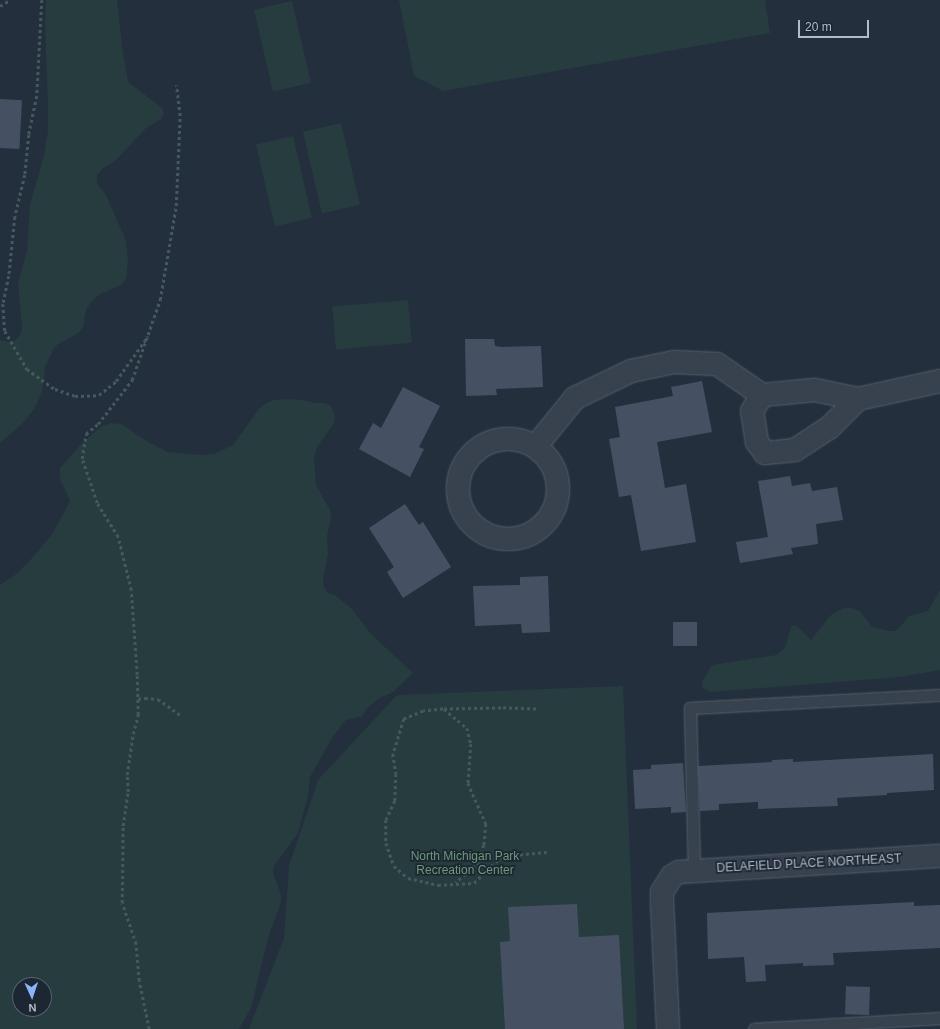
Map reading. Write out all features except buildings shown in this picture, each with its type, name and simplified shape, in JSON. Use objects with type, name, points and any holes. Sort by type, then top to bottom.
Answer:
[{"type":"street","points":[[535,447],[575,398],[632,371],[674,362],[718,364],[762,395],[815,390],[858,399],[940,381]]},
{"type":"street","points":[[762,395],[752,411],[757,442],[765,453],[795,450],[830,427],[858,399]]},
{"type":"street","points":[[513,440],[535,447],[546,456],[554,469],[557,478],[558,489],[555,508],[545,523],[529,535],[512,539],[490,536],[478,530],[469,520],[459,500],[459,477],[464,465],[474,453],[493,441],[513,440]]},
{"type":"street","name":"DELAFIELD PLACE NORTHEAST","points":[[687,871],[940,856]]},
{"type":"street","points":[[668,1029],[662,892],[667,882],[687,871]]},
{"type":"lane","points":[[687,871],[690,708],[940,695]]},
{"type":"lane","points":[[754,1029],[940,1018]]},
{"type":"path","points":[[0,6],[10,0]]},
{"type":"path","points":[[42,0],[37,96],[29,136],[25,175],[15,217],[9,276],[3,304],[5,332],[27,369],[55,388],[75,396],[99,395],[116,381],[149,334]]},
{"type":"path","points":[[149,1029],[139,982],[136,944],[122,903],[123,826],[128,792],[128,766],[138,715],[134,614],[130,583],[118,536],[97,503],[82,459],[86,434],[98,424],[132,380],[160,300],[176,206],[180,116],[176,85]]},
{"type":"path","points":[[138,699],[158,699],[180,715]]},
{"type":"path","points":[[443,709],[467,728],[471,744],[468,783],[486,824],[484,845],[479,862],[456,884]]},
{"type":"path","points":[[536,709],[443,709],[424,711],[404,719],[393,754],[396,774],[395,800],[386,820],[386,843],[394,866],[408,878],[438,885],[474,882],[502,856],[547,852]]},
{"type":"green space","points":[[46,0],[117,0],[122,47],[128,82],[161,107],[164,113],[161,119],[146,128],[116,160],[102,169],[97,175],[97,183],[106,195],[126,241],[128,261],[126,279],[121,285],[98,295],[86,310],[83,327],[78,333],[58,344],[53,350],[45,367],[42,392],[34,409],[22,424],[0,443],[0,340],[9,342],[16,340],[21,333],[22,327],[18,283],[27,251],[30,204],[44,156],[48,131],[45,24]]},
{"type":"green space","points":[[399,0],[765,0],[770,33],[443,91],[414,76]]},
{"type":"green space","points":[[292,1],[311,83],[273,92],[254,10]]},
{"type":"green space","points":[[341,123],[360,205],[322,214],[303,132]]},
{"type":"green space","points":[[293,136],[312,218],[275,226],[256,145]]},
{"type":"green space","points":[[408,300],[412,343],[336,349],[332,307]]},
{"type":"green space","points":[[291,399],[314,403],[325,403],[331,406],[335,415],[334,423],[317,447],[314,456],[316,485],[330,510],[331,519],[327,536],[328,553],[323,580],[324,587],[328,593],[335,595],[352,609],[371,634],[413,673],[393,692],[380,698],[368,707],[362,716],[346,720],[334,735],[310,777],[308,796],[298,833],[274,866],[273,873],[281,895],[281,902],[268,938],[251,1008],[239,1029],[0,1029],[0,585],[15,575],[35,555],[53,533],[70,501],[60,479],[60,468],[83,442],[102,426],[111,423],[121,424],[148,442],[168,452],[203,455],[214,454],[233,445],[259,409],[266,403],[274,400]]},
{"type":"green space","points":[[940,590],[940,670],[900,677],[711,692],[703,688],[702,682],[712,665],[776,655],[782,651],[786,645],[791,626],[796,625],[811,640],[831,615],[844,608],[852,608],[860,611],[872,627],[895,631],[909,616],[928,611]]},
{"type":"green space","name":"North Michigan Park Recreation Center","points":[[623,686],[637,1029],[249,1029],[284,938],[289,866],[318,780],[397,695]]}]
